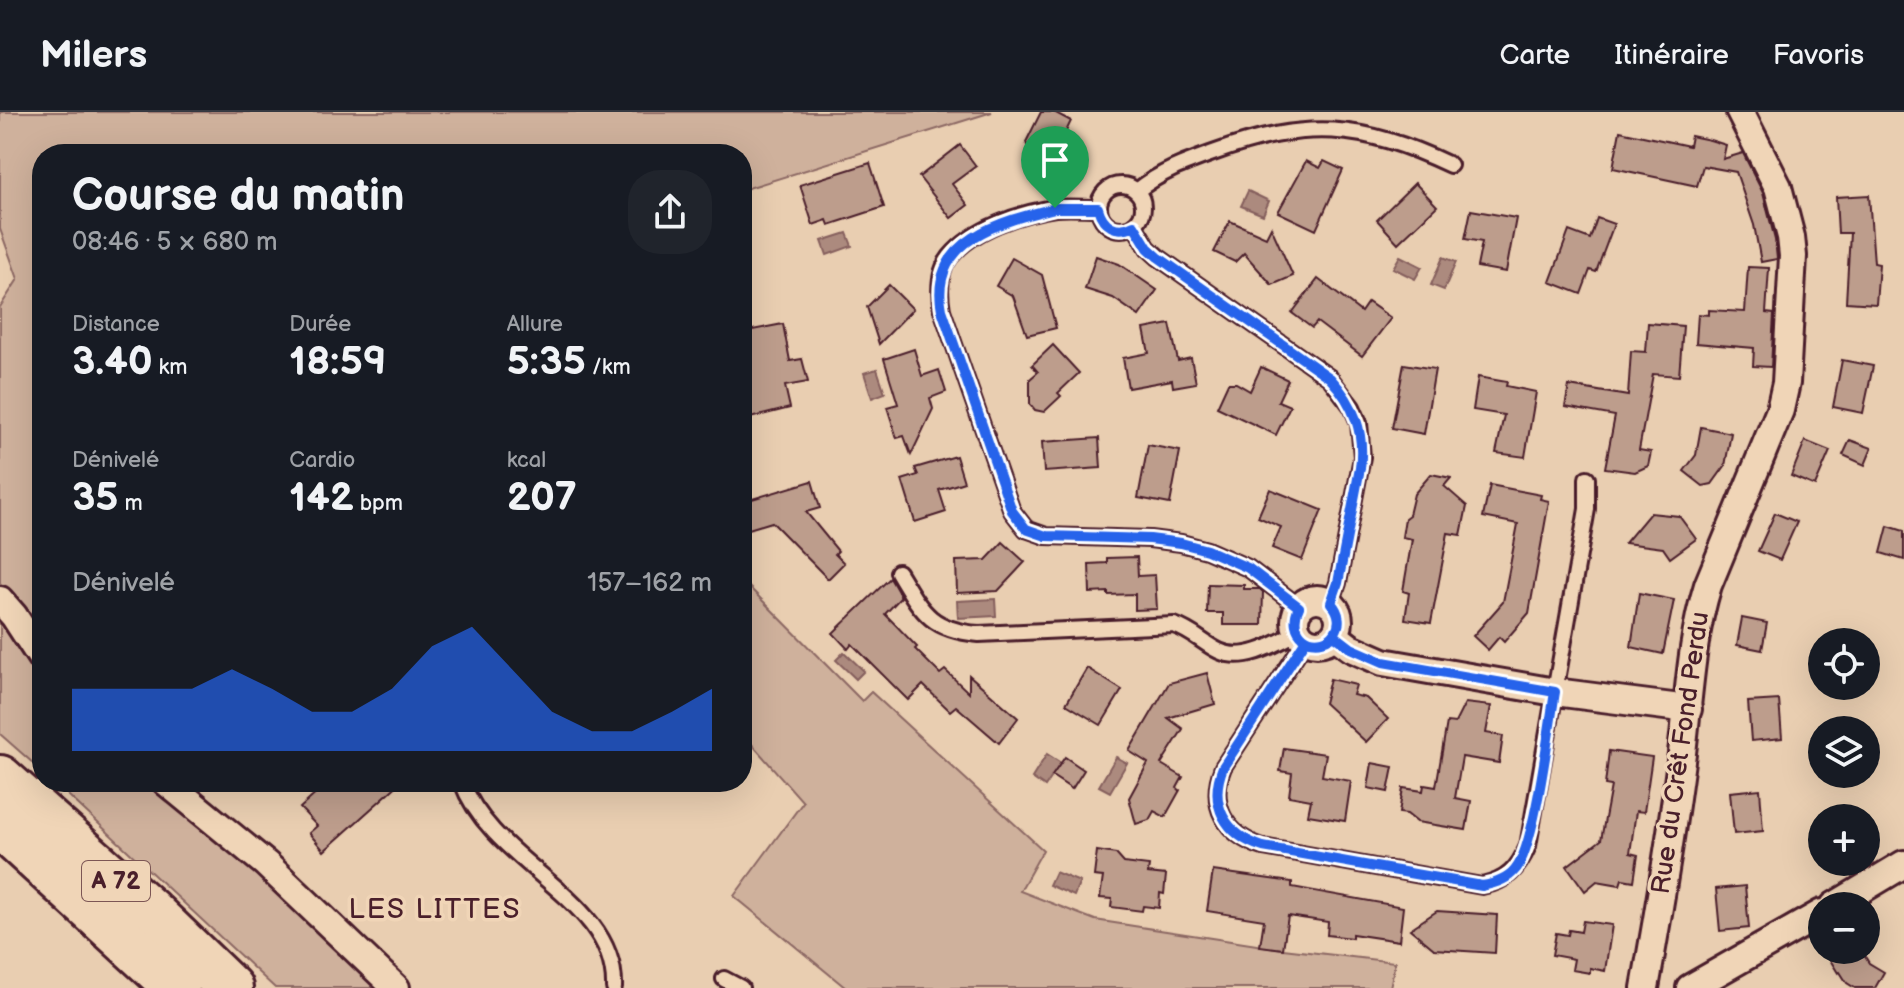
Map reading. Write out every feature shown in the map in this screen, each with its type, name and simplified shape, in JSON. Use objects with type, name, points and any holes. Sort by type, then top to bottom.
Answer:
[{"type":"highway","name":"A 72","points":[[0,778],[150,911],[230,988]]},
{"type":"highway","name":"A 72","points":[[0,826],[177,988]]},
{"type":"street","name":"Rue du Crêt Fond Perdu","points":[[1645,988],[1671,837],[1699,613],[1780,410],[1786,383],[1793,256],[1791,237],[1778,187],[1740,112]]},
{"type":"street","points":[[1311,599],[1331,603],[1336,608],[1339,622],[1334,635],[1321,642],[1301,626],[1311,599]]},
{"type":"street","points":[[0,600],[32,644]]},
{"type":"street","points":[[1334,635],[1351,648],[1383,662],[1555,692],[1688,709]]},
{"type":"street","points":[[178,792],[266,864],[396,988]]},
{"type":"street","points":[[1857,892],[1904,864]]},
{"type":"street","points":[[1690,988],[1808,921]]},
{"type":"lane","points":[[1137,191],[1168,169],[1242,143],[1301,129],[1353,132],[1415,150],[1450,165]]},
{"type":"lane","points":[[1123,184],[1137,191],[1144,208],[1134,225],[1115,228],[1103,221],[1098,208],[1102,193],[1123,184]]},
{"type":"lane","points":[[1098,208],[1055,208],[1017,217],[971,239],[950,257],[942,272],[942,310],[1012,511],[1026,529],[1046,536],[1150,539],[1207,550],[1248,568],[1301,626]]},
{"type":"lane","points":[[1134,225],[1148,248],[1158,257],[1330,378],[1352,407],[1359,423],[1362,457],[1331,603]]},
{"type":"lane","points":[[1301,626],[1223,767],[1217,784],[1218,804],[1228,825],[1243,839],[1263,847],[1482,886],[1504,879],[1515,871],[1528,846],[1587,509],[1587,478]]},
{"type":"lane","points":[[898,572],[931,619],[958,633],[1174,625],[1222,652],[1234,655],[1261,649],[1301,626]]},
{"type":"lane","points":[[467,792],[483,821],[509,849],[567,897],[594,926],[608,954],[614,988]]},
{"type":"lane","points":[[724,979],[741,988]]},
{"type":"shaded area","points":[[0,112],[992,112],[752,187],[752,144],[32,144],[32,622],[0,583],[0,307],[18,279],[0,229]]},
{"type":"shaded area","points":[[1248,191],[1269,201],[1263,215],[1241,206]]},
{"type":"shaded area","points":[[847,233],[852,246],[827,255],[822,241]]},
{"type":"shaded area","points":[[1400,256],[1422,267],[1415,279],[1393,268]]},
{"type":"shaded area","points":[[1443,257],[1456,262],[1444,290],[1431,285]]},
{"type":"shaded area","points":[[877,369],[885,393],[872,398],[864,373]]},
{"type":"shaded area","points":[[752,590],[862,701],[871,692],[1043,850],[1020,891],[1095,920],[1283,949],[1395,962],[1390,988],[846,988],[734,896],[803,802],[752,744]]},
{"type":"shaded area","points":[[995,599],[996,616],[958,618],[957,601]]},
{"type":"shaded area","points":[[0,614],[15,632],[32,662],[32,762],[0,734]]},
{"type":"shaded area","points":[[844,652],[864,671],[856,679],[836,660]]},
{"type":"shaded area","points":[[1047,754],[1061,763],[1045,787],[1032,778]]},
{"type":"shaded area","points":[[1116,757],[1127,763],[1110,792],[1099,786]]},
{"type":"shaded area","points":[[65,792],[163,792],[227,844],[381,988],[275,988]]},
{"type":"shaded area","points":[[1055,872],[1080,882],[1074,896],[1049,885]]},
{"type":"building","points":[[1041,112],[1054,112],[1071,121],[1060,144],[1067,167],[1038,177],[1026,142]]},
{"type":"building","points":[[1620,131],[1689,146],[1691,136],[1710,140],[1726,145],[1723,159],[1743,153],[1763,193],[1777,259],[1761,262],[1754,225],[1736,172],[1703,166],[1697,186],[1613,168]]},
{"type":"building","points":[[960,145],[976,166],[952,184],[968,205],[951,218],[919,177]]},
{"type":"building","points":[[1306,161],[1320,168],[1324,161],[1343,170],[1316,230],[1278,212]]},
{"type":"building","points":[[870,163],[884,207],[829,225],[827,220],[813,225],[800,185]]},
{"type":"building","points":[[1415,183],[1437,206],[1398,243],[1377,220]]},
{"type":"building","points":[[1869,195],[1874,263],[1879,264],[1876,304],[1846,302],[1850,233],[1838,233],[1836,197]]},
{"type":"building","points":[[1471,210],[1516,218],[1506,272],[1477,267],[1482,242],[1465,239]]},
{"type":"building","points":[[1597,218],[1614,224],[1596,272],[1590,270],[1581,294],[1550,282],[1569,231],[1590,239]]},
{"type":"building","points":[[1230,221],[1266,237],[1271,227],[1293,276],[1272,285],[1244,253],[1235,262],[1214,252]]},
{"type":"building","points":[[1096,256],[1119,264],[1157,290],[1139,316],[1113,298],[1085,289]]},
{"type":"building","points":[[1012,258],[1042,275],[1056,328],[1027,335],[1013,296],[996,286]]},
{"type":"building","points":[[1748,267],[1769,268],[1766,313],[1774,314],[1771,367],[1753,366],[1754,348],[1696,343],[1698,314],[1709,315],[1709,310],[1745,312]]},
{"type":"building","points":[[1318,279],[1361,312],[1368,302],[1391,318],[1362,356],[1317,322],[1312,328],[1292,313]]},
{"type":"building","points":[[889,285],[913,309],[879,344],[867,307]]},
{"type":"building","points":[[1648,323],[1683,326],[1679,376],[1653,374],[1639,450],[1651,452],[1648,466],[1635,472],[1605,468],[1615,416],[1565,407],[1569,386],[1628,396],[1631,351],[1646,352]]},
{"type":"building","points":[[783,324],[790,361],[802,359],[808,382],[785,386],[790,408],[752,418],[752,330]]},
{"type":"building","points":[[1170,324],[1178,361],[1191,358],[1196,383],[1173,387],[1172,380],[1128,388],[1123,358],[1149,353],[1144,329]]},
{"type":"building","points":[[1053,345],[1079,373],[1044,412],[1035,410],[1030,404],[1030,379],[1038,372],[1032,365]]},
{"type":"building","points":[[914,349],[922,376],[939,370],[946,392],[930,398],[933,409],[911,455],[904,436],[897,438],[887,407],[898,404],[884,359]]},
{"type":"building","points":[[1842,360],[1873,366],[1863,413],[1833,407]]},
{"type":"building","points":[[1404,364],[1435,369],[1424,434],[1392,428]]},
{"type":"building","points":[[1261,367],[1288,380],[1278,401],[1290,406],[1276,435],[1217,407],[1228,383],[1236,383],[1250,391]]},
{"type":"building","points":[[1478,377],[1507,382],[1506,386],[1536,392],[1525,457],[1496,453],[1504,415],[1473,410]]},
{"type":"building","points":[[1701,427],[1731,433],[1725,466],[1712,484],[1703,486],[1684,471],[1696,455]]},
{"type":"building","points":[[1099,438],[1101,468],[1044,472],[1042,442]]},
{"type":"building","points":[[1850,440],[1872,448],[1865,465],[1843,455]]},
{"type":"building","points":[[1805,441],[1830,451],[1815,486],[1791,476]]},
{"type":"building","points":[[1148,445],[1180,451],[1170,504],[1138,498]]},
{"type":"building","points":[[956,456],[964,482],[939,490],[946,512],[915,522],[902,480],[918,475],[915,468]]},
{"type":"building","points":[[1431,474],[1451,478],[1444,486],[1467,506],[1461,535],[1448,533],[1431,623],[1405,619],[1409,593],[1403,591],[1412,539],[1402,537],[1414,494]]},
{"type":"building","points":[[812,481],[820,508],[806,512],[844,563],[828,579],[772,522],[752,528],[752,499]]},
{"type":"building","points":[[1490,485],[1541,495],[1540,499],[1549,501],[1529,613],[1504,642],[1499,637],[1488,650],[1473,636],[1503,602],[1518,524],[1483,517]]},
{"type":"building","points":[[1270,489],[1322,510],[1302,560],[1272,548],[1281,527],[1258,517]]},
{"type":"building","points":[[1650,513],[1679,516],[1696,539],[1670,558],[1663,548],[1625,543]]},
{"type":"building","points":[[1775,513],[1797,522],[1780,560],[1758,551]]},
{"type":"building","points":[[1888,526],[1904,531],[1904,560],[1881,553]]},
{"type":"building","points":[[1003,542],[1025,562],[998,591],[957,593],[956,561],[986,560]]},
{"type":"building","points":[[1137,557],[1138,576],[1155,575],[1157,609],[1135,610],[1135,594],[1090,593],[1089,564],[1107,563],[1107,558]]},
{"type":"building","points":[[890,578],[901,597],[885,614],[917,647],[915,649],[940,674],[945,670],[969,693],[969,675],[1018,718],[999,743],[956,706],[950,711],[923,685],[908,700],[852,644],[848,649],[833,633]]},
{"type":"building","points":[[1208,584],[1244,585],[1244,589],[1260,589],[1263,592],[1262,625],[1223,625],[1223,613],[1207,613]]},
{"type":"building","points":[[1639,593],[1674,600],[1663,654],[1631,647]]},
{"type":"building","points":[[1742,618],[1767,623],[1762,650],[1737,645]]},
{"type":"building","points":[[1087,668],[1122,690],[1101,725],[1066,704]]},
{"type":"building","points":[[1207,673],[1215,704],[1168,718],[1183,729],[1161,764],[1183,777],[1177,788],[1180,790],[1165,817],[1154,811],[1149,820],[1136,824],[1129,798],[1148,763],[1129,751],[1169,683]]},
{"type":"building","points":[[1330,679],[1356,685],[1353,695],[1366,698],[1388,719],[1366,742],[1324,703]]},
{"type":"building","points":[[1779,700],[1782,738],[1751,741],[1748,702]]},
{"type":"building","points":[[1465,703],[1491,706],[1486,733],[1503,736],[1499,763],[1462,757],[1455,798],[1471,801],[1466,830],[1417,822],[1407,814],[1399,813],[1403,788],[1423,791],[1424,785],[1436,787],[1447,722],[1455,723]]},
{"type":"building","points":[[1284,748],[1326,754],[1322,776],[1351,781],[1345,821],[1308,815],[1311,800],[1289,796],[1292,773],[1280,771]]},
{"type":"building","points":[[1609,751],[1652,757],[1644,812],[1636,811],[1630,853],[1638,855],[1634,881],[1622,879],[1620,885],[1597,881],[1585,891],[1567,866],[1601,840],[1611,786],[1605,785]]},
{"type":"building","points":[[1065,757],[1084,770],[1072,789],[1052,776]]},
{"type":"building","points":[[1372,763],[1393,767],[1388,792],[1368,788]]},
{"type":"building","points":[[1760,789],[1763,831],[1734,834],[1730,792]]},
{"type":"building","points":[[318,792],[390,792],[324,851],[309,833],[317,826],[300,808]]},
{"type":"building","points":[[1097,851],[1116,854],[1124,863],[1149,866],[1148,873],[1166,875],[1159,908],[1143,906],[1142,911],[1111,907],[1112,899],[1100,898],[1103,877],[1094,876]]},
{"type":"building","points":[[1213,871],[1292,882],[1292,887],[1403,907],[1399,941],[1352,934],[1352,938],[1327,935],[1328,922],[1288,916],[1283,949],[1260,946],[1264,920],[1207,911]]},
{"type":"building","points":[[1745,886],[1749,928],[1720,931],[1716,889]]},
{"type":"building","points":[[1437,911],[1497,915],[1495,953],[1434,949],[1410,929]]},
{"type":"building","points":[[1583,921],[1612,925],[1605,971],[1590,968],[1590,973],[1572,970],[1574,959],[1552,955],[1556,933],[1568,935],[1569,930],[1581,932]]},
{"type":"building","points":[[1833,964],[1871,964],[1884,972],[1875,988],[1855,988]]},
{"type":"district","name":"LES LITTES","points":[[435,909]]},
{"type":"route","points":[[1055,208],[1017,217],[971,239],[950,257],[941,280],[942,310],[1005,495],[1019,522],[1026,529],[1046,536],[1150,539],[1207,550],[1248,568],[1299,607],[1294,621],[1296,629],[1300,636],[1313,643],[1321,642],[1328,640],[1334,635],[1351,648],[1383,662],[1555,692],[1528,846],[1515,871],[1504,879],[1482,886],[1263,847],[1243,839],[1228,825],[1217,797],[1217,784],[1223,767],[1306,640],[1313,643],[1328,640],[1338,629],[1339,615],[1331,603],[1338,583],[1362,457],[1359,423],[1342,391],[1330,378],[1158,257],[1148,248],[1134,225],[1122,229],[1108,225],[1098,208],[1055,208]]}]
